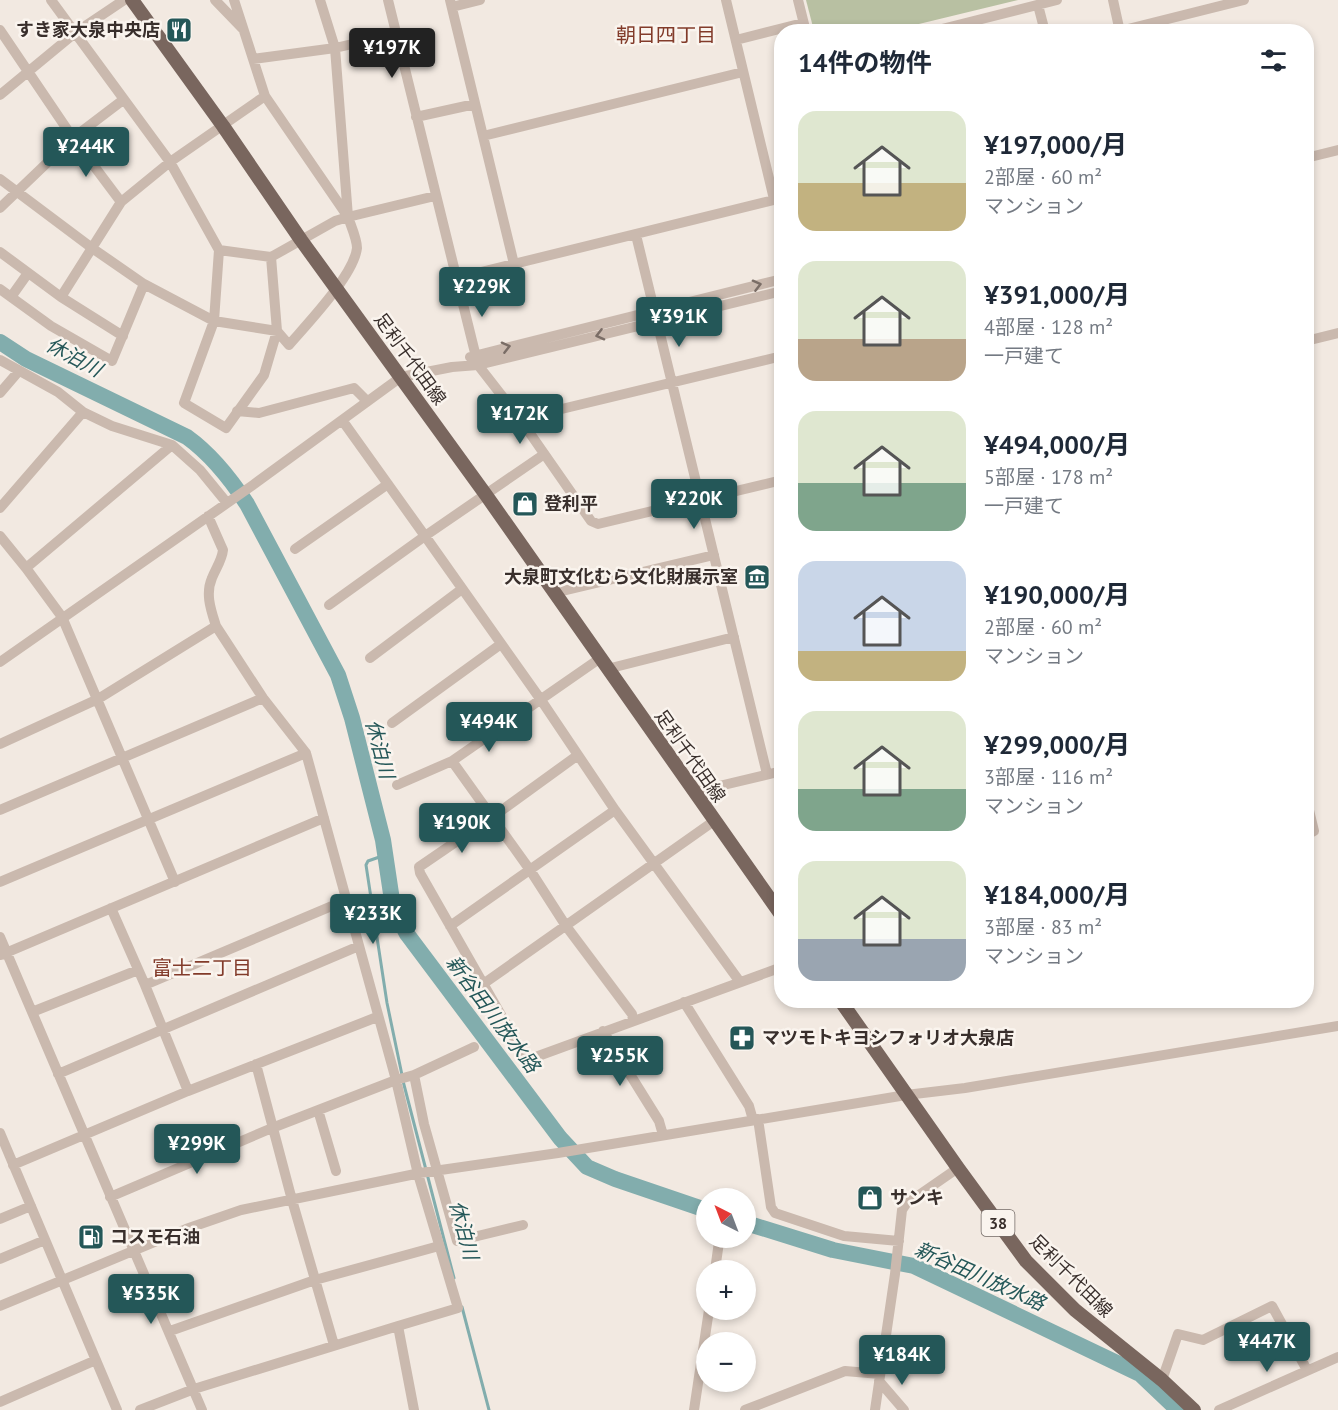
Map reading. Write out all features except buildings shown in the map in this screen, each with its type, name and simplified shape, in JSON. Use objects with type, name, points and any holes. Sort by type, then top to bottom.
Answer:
[{"type":"main road","name":"足利千代田線","points":[[132,0],[336,289],[486,495],[774,905]]},
{"type":"main road","name":"足利千代田線","points":[[846,1008],[1026,1261],[1075,1310],[1162,1380],[1194,1410]]},
{"type":"street","points":[[51,0],[170,162],[219,250],[214,321],[184,403],[226,428],[264,375],[277,331],[271,257]]},
{"type":"street","points":[[0,95],[75,33],[124,0]]},
{"type":"street","points":[[215,0],[243,30]]},
{"type":"street","points":[[234,0],[265,96],[348,217]]},
{"type":"street","points":[[0,179],[144,284],[214,321],[277,331],[290,345],[336,289],[355,258],[357,245],[348,217],[335,48],[320,0]]},
{"type":"street","points":[[388,0],[477,359],[543,455],[595,524],[774,482]]},
{"type":"street","points":[[480,0],[451,3],[514,264]]},
{"type":"street","points":[[726,0],[774,184]]},
{"type":"street","points":[[798,0],[803,24]]},
{"type":"street","points":[[962,24],[1057,0]]},
{"type":"street","points":[[1113,0],[1118,24]]},
{"type":"street","points":[[1148,24],[1244,0]]},
{"type":"street","points":[[1038,5],[1043,24]]},
{"type":"street","points":[[0,30],[4,46],[28,72],[73,138],[121,202]]},
{"type":"street","points":[[736,40],[774,33]]},
{"type":"street","points":[[253,58],[335,48],[396,34]]},
{"type":"street","points":[[483,136],[743,72]]},
{"type":"street","points":[[61,297],[121,202],[170,162],[265,96]]},
{"type":"street","points":[[0,208],[73,138],[123,100]]},
{"type":"street","points":[[417,117],[476,104]]},
{"type":"street","points":[[1314,156],[1338,150]]},
{"type":"street","points":[[219,250],[271,257],[335,221],[435,196]]},
{"type":"street","points":[[457,278],[774,200]]},
{"type":"street","points":[[636,235],[768,774]]},
{"type":"street","points":[[0,252],[61,297],[123,336]]},
{"type":"street","points":[[11,297],[28,273]]},
{"type":"street","points":[[656,316],[774,281]]},
{"type":"street","points":[[0,289],[51,326],[112,361],[144,284]]},
{"type":"street","points":[[2,657],[253,485],[401,377],[452,367],[656,316],[774,293]]},
{"type":"street","points":[[1314,339],[1338,333]]},
{"type":"street","points":[[520,419],[774,358]]},
{"type":"street","points":[[0,360],[58,393],[83,412],[112,426],[172,445],[200,470],[228,501]]},
{"type":"street","points":[[0,393],[18,372]]},
{"type":"street","points":[[237,411],[259,413],[354,388],[367,401]]},
{"type":"street","points":[[0,508],[83,412]]},
{"type":"street","points":[[342,420],[541,700],[615,810],[740,982]]},
{"type":"street","points":[[26,568],[172,445]]},
{"type":"street","points":[[329,605],[543,455]]},
{"type":"street","points":[[295,549],[388,484]]},
{"type":"street","points":[[208,516],[223,550],[209,586],[210,607],[216,626],[263,699],[306,753],[377,1017],[427,1172],[458,1241],[523,1225]]},
{"type":"street","points":[[0,536],[62,617],[175,882]]},
{"type":"street","points":[[554,593],[714,555]]},
{"type":"street","points":[[370,658],[462,589]]},
{"type":"street","points":[[0,744],[98,699],[216,626]]},
{"type":"street","points":[[397,785],[452,761],[541,700],[603,664],[734,637]]},
{"type":"street","points":[[392,723],[501,644]]},
{"type":"street","points":[[0,810],[263,699]]},
{"type":"street","points":[[0,882],[306,753]]},
{"type":"street","points":[[578,755],[419,867],[525,1057],[530,1059],[774,971]]},
{"type":"street","points":[[452,761],[530,870],[566,926],[632,1014],[633,1020]]},
{"type":"street","points":[[694,792],[774,773]]},
{"type":"street","points":[[450,926],[615,810]]},
{"type":"street","points":[[3,954],[324,818]]},
{"type":"street","points":[[486,982],[714,821]]},
{"type":"street","points":[[145,985],[346,900]]},
{"type":"street","points":[[111,908],[188,1091]]},
{"type":"street","points":[[0,937],[3,954],[32,1012],[202,1410]]},
{"type":"street","points":[[58,1074],[359,946]]},
{"type":"street","points":[[32,1012],[138,970]]},
{"type":"street","points":[[684,1002],[756,1120],[771,1207],[775,1212],[844,1236],[899,1241]]},
{"type":"street","points":[[13,1165],[188,1091],[377,1017]]},
{"type":"street","points":[[0,1306],[186,1229],[241,1210],[427,1172],[558,1154],[906,1095],[965,1088],[1338,1026]]},
{"type":"street","points":[[603,1031],[659,1121],[663,1136]]},
{"type":"street","points":[[110,1197],[272,1128],[414,1075],[474,1047]]},
{"type":"street","points":[[256,1064],[334,1346]]},
{"type":"street","points":[[140,1410],[194,1389],[458,1308],[439,1246],[427,1172],[424,1124],[414,1075]]},
{"type":"street","points":[[318,1110],[336,1171]]},
{"type":"street","points":[[0,1133],[117,1410]]},
{"type":"street","points":[[875,1410],[902,1210],[906,1204],[958,1168]]},
{"type":"street","points":[[0,1219],[31,1206]]},
{"type":"street","points":[[0,1259],[45,1240]]},
{"type":"street","points":[[170,1331],[315,1280],[439,1246]]},
{"type":"street","points":[[1162,1380],[1178,1334],[1203,1340],[1272,1306],[1307,1370]]},
{"type":"street","points":[[694,1410],[708,1320]]},
{"type":"street","points":[[398,1326],[414,1410]]},
{"type":"street","points":[[1219,1410],[1338,1357]]},
{"type":"street","points":[[0,1402],[96,1360]]},
{"type":"street","points":[[1327,1362],[1338,1368]]},
{"type":"street","points":[[746,1410],[845,1371],[879,1377],[904,1410]]},
{"type":"green space","points":[[806,0],[1018,0],[919,24],[812,24]]},
{"type":"waterway","name":"休泊川","points":[[0,342],[26,359],[187,437],[205,451],[227,476],[247,504],[338,675],[352,718],[383,840],[393,907],[407,934],[560,1138],[587,1167],[696,1207]]},
{"type":"waterway","name":"休泊川","points":[[385,855],[368,861],[366,865],[387,1003],[402,1075]]},
{"type":"waterway","name":"休泊川","points":[[403,1081],[454,1278]]},
{"type":"waterway","name":"新谷田川放水路","points":[[756,1226],[833,1250],[914,1266],[1140,1374],[1178,1410]]},
{"type":"waterway","name":"休泊川","points":[[462,1307],[489,1410]]},
{"type":"place","name":"すき家大泉中央店","points":[[179,30]]},
{"type":"place","name":"登利平","points":[[525,504]]},
{"type":"place","name":"大泉町文化むら文化財展示室","points":[[757,577]]},
{"type":"place","name":"マツモトキヨシフォリオ大泉店","points":[[742,1038]]},
{"type":"place","name":"サンキ","points":[[870,1198]]},
{"type":"place","name":"コスモ石油","points":[[91,1237]]},
{"type":"district","name":"朝日四丁目","points":[[666,35]]},
{"type":"district","name":"富士二丁目","points":[[202,968]]}]
